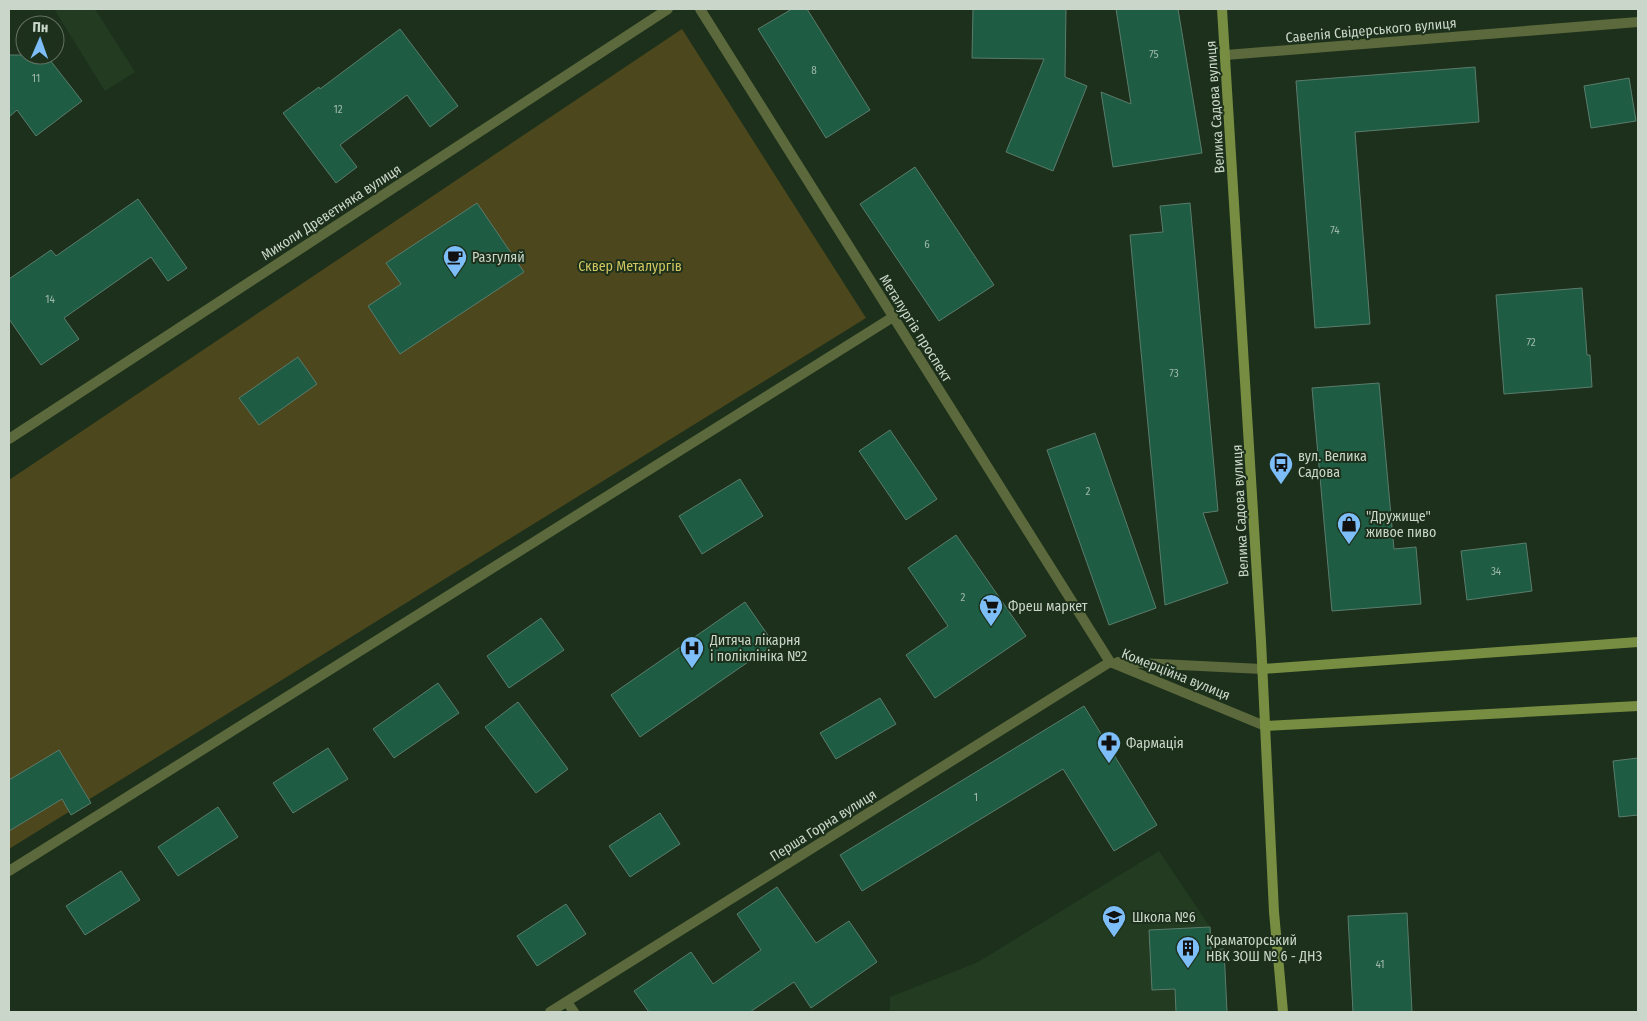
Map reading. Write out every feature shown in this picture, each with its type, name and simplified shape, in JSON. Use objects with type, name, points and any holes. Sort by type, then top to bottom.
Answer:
[{"type":"street","name":"Миколи Древетняка вулиця","points":[[9,439],[668,9]]},
{"type":"street","name":"Металургів проспект","points":[[700,9],[1110,662]]},
{"type":"street","name":"Велика Садова вулиця","points":[[1222,9],[1262,669],[1274,912],[1283,1012]]},
{"type":"street","name":"Савелія Свідерського вулиця","points":[[1226,56],[1638,22]]},
{"type":"street","points":[[9,871],[893,317]]},
{"type":"street","name":"Комерційна вулиця","points":[[1110,662],[1262,669],[1638,642]]},
{"type":"street","name":"Комерційна вулиця","points":[[1110,662],[1265,726],[1638,706]]},
{"type":"street","name":"Перша Горна вулиця","points":[[550,1012],[1110,662]]},
{"type":"street","points":[[567,1002],[574,1012]]},
{"type":"shaded area","points":[[54,9],[95,9],[135,72],[105,91],[65,27],[65,15],[58,15]]},
{"type":"shaded area","name":"Школа №6","points":[[1159,851],[1210,927],[1212,950],[1224,949],[1227,1012],[890,1012],[890,997],[978,962]]},
{"type":"green space","name":"Сквер Металургів","points":[[682,29],[866,318],[9,849],[9,480]]},
{"type":"building","points":[[792,9],[807,9],[870,110],[826,138],[758,29]]},
{"type":"building","points":[[973,9],[1066,9],[1065,77],[1087,86],[1053,171],[1006,152],[1044,59],[972,58]]},
{"type":"building","points":[[1116,9],[1178,9],[1202,153],[1113,167],[1101,92],[1131,104]]},
{"type":"building","points":[[400,29],[458,106],[430,127],[407,95],[340,145],[357,167],[336,183],[283,113],[319,87],[320,89]]},
{"type":"building","points":[[9,55],[15,55],[15,65],[54,65],[82,101],[36,136],[17,110],[9,117]]},
{"type":"building","points":[[1475,67],[1479,122],[1355,132],[1370,324],[1315,328],[1296,81]]},
{"type":"building","points":[[1629,78],[1636,121],[1591,128],[1584,86]]},
{"type":"building","points":[[915,167],[994,285],[939,321],[860,204]]},
{"type":"building","points":[[138,199],[187,268],[168,281],[151,257],[64,318],[79,339],[41,365],[9,319],[9,279],[51,250],[56,256]]},
{"type":"building","name":"Разгуляй","points":[[477,203],[524,272],[400,354],[368,306],[401,284],[386,263]]},
{"type":"building","points":[[1190,203],[1218,511],[1203,513],[1228,583],[1165,605],[1130,235],[1163,232],[1160,206]]},
{"type":"building","points":[[1582,288],[1587,355],[1590,355],[1592,387],[1504,394],[1496,295]]},
{"type":"building","points":[[298,357],[317,384],[259,425],[239,398]]},
{"type":"building","points":[[1379,383],[1394,549],[1416,547],[1421,604],[1332,611],[1312,388]]},
{"type":"building","points":[[890,430],[937,499],[906,520],[859,451]]},
{"type":"building","points":[[1095,433],[1156,608],[1109,625],[1047,450]]},
{"type":"building","points":[[740,479],[763,516],[702,554],[679,516]]},
{"type":"building","points":[[956,535],[1026,636],[935,698],[906,655],[948,626],[908,568]]},
{"type":"building","points":[[1526,543],[1532,591],[1467,600],[1461,551]]},
{"type":"building","name":"Дитяча лікарня і поліклініка №2","points":[[745,602],[774,644],[640,737],[611,695]]},
{"type":"building","points":[[541,618],[564,650],[509,688],[487,656]]},
{"type":"building","points":[[438,683],[459,713],[394,758],[373,729]]},
{"type":"building","points":[[880,698],[896,724],[836,759],[820,733]]},
{"type":"building","points":[[518,702],[568,769],[536,793],[485,727]]},
{"type":"building","points":[[1084,706],[1157,825],[1114,851],[1063,769],[862,891],[840,855]]},
{"type":"building","points":[[328,748],[348,779],[293,813],[273,783]]},
{"type":"building","points":[[59,750],[91,803],[71,815],[62,799],[9,831],[9,780]]},
{"type":"building","points":[[1638,758],[1638,815],[1619,817],[1613,761]]},
{"type":"building","points":[[218,807],[238,837],[178,876],[158,847]]},
{"type":"building","points":[[660,813],[680,844],[630,877],[609,846]]},
{"type":"building","points":[[121,871],[140,900],[85,935],[66,906]]},
{"type":"building","points":[[777,887],[816,943],[849,921],[877,962],[811,1008],[794,982],[750,1012],[649,1012],[634,991],[691,952],[713,984],[761,950],[737,914]]},
{"type":"building","points":[[566,904],[586,934],[537,966],[517,936]]},
{"type":"building","points":[[1407,913],[1412,1012],[1353,1012],[1348,916]]},
{"type":"building","name":"Краматорський НВК ЗОШ № 6 - ДНЗ","points":[[1210,927],[1211,950],[1224,949],[1227,1012],[1176,1012],[1175,989],[1152,990],[1149,930]]},
{"type":"place","name":"Разгуляй","points":[[455,278]]},
{"type":"place","name":"вул. Велика Садова","points":[[1281,485]]},
{"type":"place","name":"\"Дружище\" живое пиво","points":[[1349,545]]},
{"type":"place","name":"Фреш маркет","points":[[991,627]]},
{"type":"place","name":"Дитяча лікарня і поліклініка №2","points":[[692,669]]},
{"type":"place","name":"Фармація","points":[[1109,764]]},
{"type":"place","name":"Школа №6","points":[[1114,938]]},
{"type":"place","name":"Краматорський НВК ЗОШ № 6 - ДНЗ","points":[[1188,969]]}]
